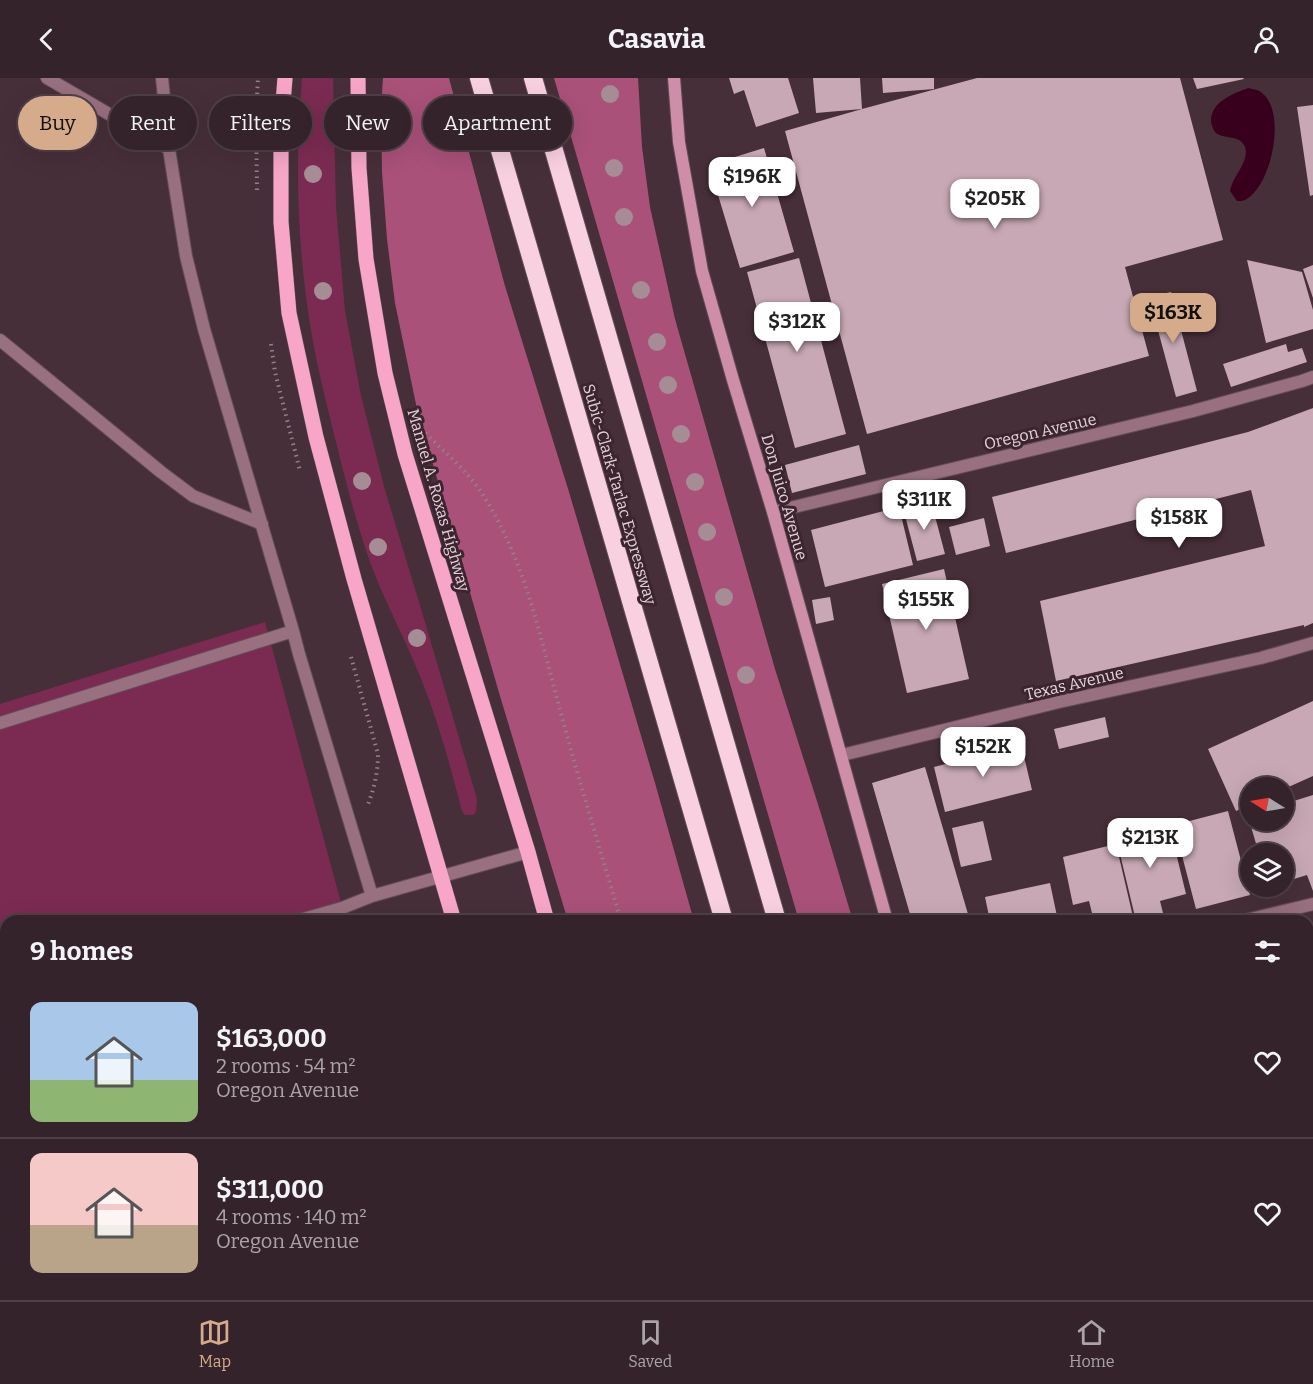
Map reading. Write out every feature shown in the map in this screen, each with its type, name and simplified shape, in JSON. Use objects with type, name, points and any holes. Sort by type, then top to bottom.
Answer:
[{"type":"highway","name":"Subic-Clark-Tarlac Expressway","points":[[479,78],[722,915]]},
{"type":"highway","name":"Subic-Clark-Tarlac Expressway","points":[[532,78],[775,915]]},
{"type":"main road","points":[[285,78],[281,129],[281,222],[289,313],[315,436],[452,915]]},
{"type":"main road","name":"Manuel A. Roxas Highway","points":[[358,78],[359,168],[366,259],[385,373],[405,454],[545,915]]},
{"type":"main road","name":"Don Juico Avenue","points":[[675,78],[679,142],[702,272],[773,512],[885,915]]},
{"type":"street","points":[[47,78],[109,114]]},
{"type":"street","points":[[162,78],[163,96]]},
{"type":"street","points":[[169,150],[186,256],[204,329],[372,896]]},
{"type":"street","points":[[0,340],[160,472],[193,496],[262,524]]},
{"type":"street","name":"Oregon Avenue","points":[[773,512],[1193,411],[1313,377]]},
{"type":"street","points":[[0,723],[293,632]]},
{"type":"street","name":"Texas Avenue","points":[[842,755],[1059,702],[1261,658],[1313,643]]},
{"type":"street","points":[[317,915],[372,896],[528,852]]},
{"type":"street","points":[[1267,915],[1313,904]]},
{"type":"path","points":[[416,424],[463,469],[480,491],[497,519],[516,560],[534,611],[619,915]]},
{"type":"shaded area","points":[[302,78],[333,78],[333,96],[324,96],[324,150],[335,150],[336,207],[345,311],[361,396],[385,490],[477,799],[476,812],[473,815],[465,815],[462,811],[426,693],[371,564],[353,506],[324,393],[309,318],[302,258],[298,150],[312,150],[312,96],[301,96]]},
{"type":"shaded area","points":[[383,78],[449,78],[454,96],[423,96],[423,150],[468,150],[505,286],[569,492],[692,915],[566,915],[417,409],[395,303],[382,150],[411,150],[411,96],[382,96]]},
{"type":"shaded area","points":[[554,78],[638,78],[642,147],[650,207],[675,319],[775,669],[851,915],[797,915],[572,140],[572,96],[559,96]]},
{"type":"shaded area","points":[[1248,88],[1257,90],[1268,99],[1273,114],[1275,133],[1272,153],[1258,187],[1248,198],[1237,201],[1230,191],[1243,164],[1245,147],[1240,140],[1216,133],[1211,120],[1212,113],[1219,103]]},
{"type":"shaded area","points":[[265,622],[344,915],[0,915],[0,704]]},
{"type":"building","points":[[729,78],[788,78],[799,113],[756,127],[744,90],[734,94]]},
{"type":"building","points":[[813,78],[860,78],[862,109],[816,113]]},
{"type":"building","points":[[882,78],[934,78],[934,89],[883,93]]},
{"type":"building","points":[[977,78],[1180,78],[1223,240],[1125,267],[1149,356],[867,434],[785,131]]},
{"type":"building","points":[[1193,78],[1243,78],[1244,79],[1197,89]]},
{"type":"building","points":[[1313,105],[1313,195],[1310,196],[1297,107]]},
{"type":"building","points":[[764,148],[794,252],[740,268],[709,165]]},
{"type":"building","points":[[799,258],[846,434],[795,448],[747,272]]},
{"type":"building","points":[[1247,260],[1302,272],[1313,310],[1313,329],[1266,343]]},
{"type":"building","points":[[1313,265],[1313,298],[1303,269]]},
{"type":"building","points":[[1171,292],[1197,391],[1176,397],[1149,297]]},
{"type":"building","points":[[1286,344],[1288,352],[1302,348],[1307,362],[1231,387],[1223,364]]},
{"type":"building","points":[[1313,408],[1313,623],[1304,627],[1304,625],[1056,681],[1040,601],[1265,546],[1251,490],[1006,553],[992,497],[1248,432]]},
{"type":"building","points":[[859,445],[866,474],[792,493],[785,465]]},
{"type":"building","points":[[931,501],[945,554],[917,561],[903,508]]},
{"type":"building","points":[[899,507],[913,565],[825,587],[811,530]]},
{"type":"building","points":[[984,518],[990,546],[956,555],[949,527]]},
{"type":"building","points":[[944,569],[969,679],[907,693],[882,584]]},
{"type":"building","points":[[830,597],[834,620],[816,624],[812,600]]},
{"type":"building","points":[[1313,701],[1313,776],[1294,785],[1294,777],[1240,777],[1240,809],[1236,811],[1208,749]]},
{"type":"building","points":[[1105,717],[1109,737],[1059,749],[1054,729]]},
{"type":"building","points":[[1021,744],[1032,790],[945,812],[934,767]]},
{"type":"building","points":[[925,767],[968,915],[910,915],[872,783]]},
{"type":"building","points":[[1313,795],[1313,891],[1307,875],[1294,879],[1294,843],[1256,843],[1252,831],[1294,831],[1294,801]]},
{"type":"building","points":[[1228,811],[1240,857],[1240,897],[1242,897],[1196,909],[1174,825]]},
{"type":"building","points":[[1168,820],[1186,894],[1160,901],[1164,915],[1135,915],[1115,833]]},
{"type":"building","points":[[983,821],[992,860],[961,867],[952,828]]},
{"type":"building","points":[[1116,844],[1133,915],[1092,915],[1089,901],[1073,905],[1063,857]]},
{"type":"building","points":[[1050,883],[1057,915],[989,915],[985,897]]}]
